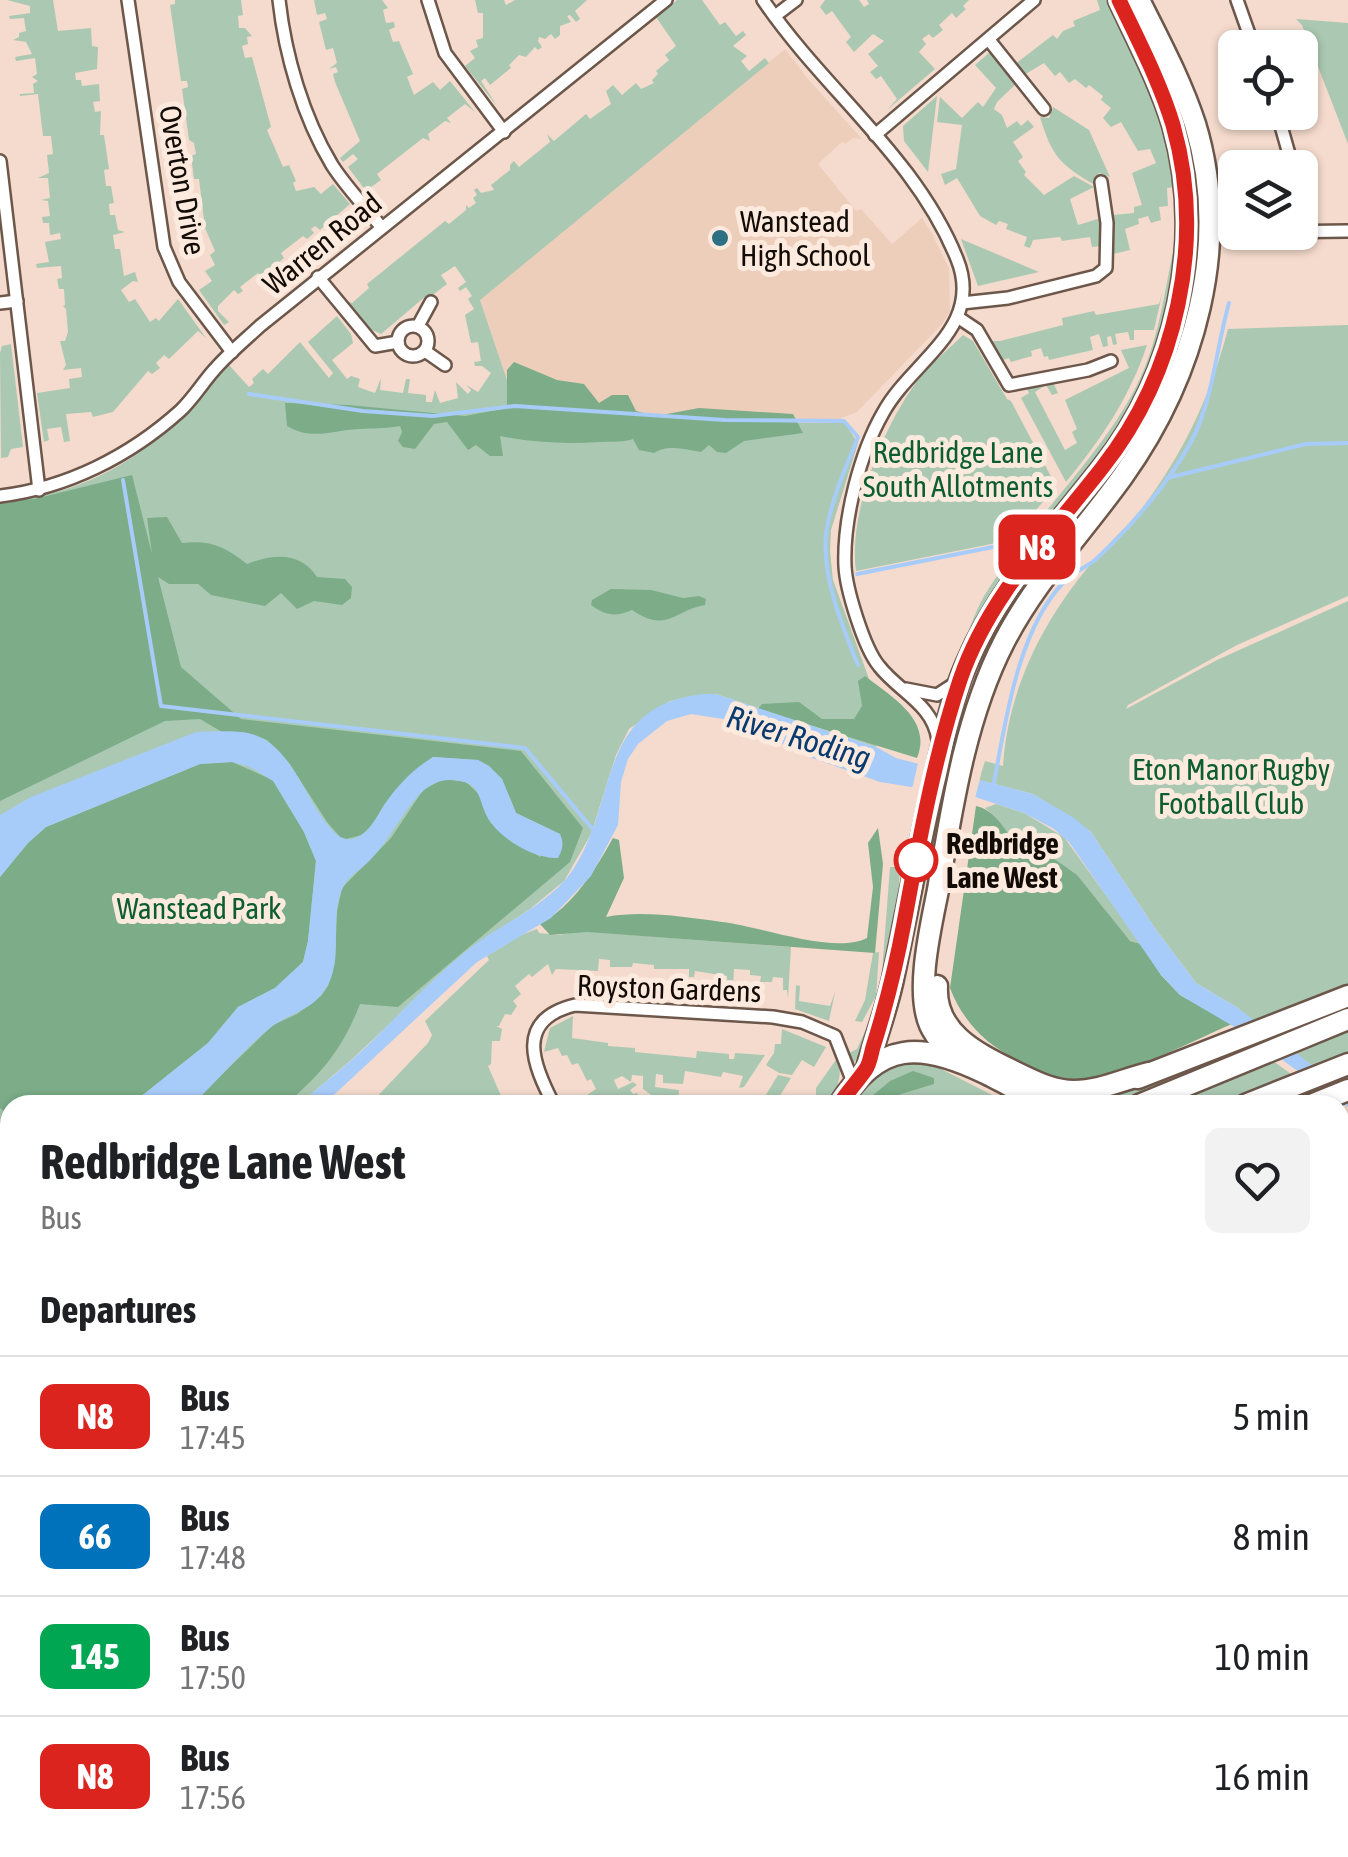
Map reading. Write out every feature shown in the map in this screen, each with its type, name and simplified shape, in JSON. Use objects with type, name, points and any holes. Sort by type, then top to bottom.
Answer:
[{"type":"highway","points":[[846,1095],[860,1075],[894,978],[939,759],[960,680],[976,642],[1006,591],[1123,438],[1152,384],[1175,318],[1186,223],[1182,160],[1167,108],[1119,0]]},
{"type":"highway","points":[[1139,0],[1170,62]]},
{"type":"highway","points":[[951,1056],[930,1024],[924,1000],[927,959],[954,800],[983,692],[1016,619],[1044,576],[1122,478],[1155,428],[1197,320],[1205,280],[1209,221],[1203,157],[1148,0]]},
{"type":"highway","points":[[948,831],[953,871],[937,994],[952,1034],[994,1062],[1059,1090],[1094,1090],[1149,1073]]},
{"type":"highway","points":[[1097,1095],[1348,996]]},
{"type":"highway","points":[[1163,1095],[1348,1019]]},
{"type":"highway","points":[[860,1075],[878,1061],[909,1052],[951,1056],[1024,1095]]},
{"type":"highway","points":[[1270,1095],[1343,1066]]},
{"type":"street","name":"Overton Drive","points":[[128,0],[164,247],[180,282],[232,352]]},
{"type":"street","points":[[279,0],[286,39],[312,126],[335,169],[381,227]]},
{"type":"street","points":[[428,0],[445,53],[504,132]]},
{"type":"street","name":"Warren Road","points":[[0,496],[64,482],[124,452],[181,410],[232,352],[318,278],[666,0]]},
{"type":"street","points":[[764,0],[822,78],[902,164],[937,218],[964,280],[959,318],[882,413],[851,504],[846,536],[845,570],[874,659],[897,686],[932,716],[939,759]]},
{"type":"street","points":[[774,16],[796,0]]},
{"type":"street","points":[[875,136],[1034,0]]},
{"type":"street","points":[[1236,0],[1247,30]]},
{"type":"street","points":[[988,40],[1044,109]]},
{"type":"street","points":[[0,161],[39,490]]},
{"type":"street","points":[[962,304],[1057,286],[1096,276],[1106,268],[1107,223],[1101,182]]},
{"type":"street","points":[[1209,221],[1218,226]]},
{"type":"street","points":[[1318,232],[1348,231]]},
{"type":"street","points":[[318,278],[375,346],[398,342]]},
{"type":"street","points":[[0,303],[17,301]]},
{"type":"street","points":[[424,351],[411,356],[402,351],[398,342],[403,329],[418,326],[432,302]]},
{"type":"street","points":[[959,318],[977,330],[1009,385],[1088,370],[1112,361]]},
{"type":"street","points":[[418,326],[428,336],[424,351]]},
{"type":"street","points":[[424,351],[445,365]]},
{"type":"street","points":[[897,686],[936,696],[960,680]]},
{"type":"street","name":"Royston Gardens","points":[[549,1095],[534,1067],[532,1049],[538,1029],[549,1015],[575,1005],[802,1022],[836,1036],[860,1075]]},
{"type":"shaded area","name":"Wanstead High School","points":[[785,49],[862,139],[853,138],[845,144],[843,141],[818,164],[856,211],[861,209],[892,244],[922,218],[931,232],[949,268],[950,311],[943,323],[857,412],[829,423],[653,421],[514,402],[480,299]]},
{"type":"green space","points":[[7,0],[53,0],[58,31],[91,28],[92,46],[98,47],[97,69],[75,73],[82,86],[99,84],[100,101],[93,102],[95,112],[101,111],[100,135],[104,135],[109,169],[104,170],[106,186],[111,186],[114,203],[109,204],[110,215],[115,215],[118,230],[125,232],[113,235],[115,249],[120,249],[124,276],[135,272],[138,282],[133,281],[121,290],[129,302],[135,299],[150,322],[156,318],[159,321],[178,299],[206,338],[198,331],[169,359],[164,355],[156,363],[160,368],[152,374],[148,371],[113,412],[93,417],[91,412],[66,414],[70,441],[64,442],[61,427],[47,429],[49,440],[44,442],[37,393],[70,388],[69,379],[82,377],[81,368],[63,370],[66,365],[60,341],[65,341],[68,332],[64,289],[59,289],[57,279],[62,278],[61,266],[37,268],[36,264],[49,262],[45,242],[61,239],[60,233],[50,235],[49,223],[43,223],[42,217],[50,216],[48,201],[41,200],[50,198],[48,178],[38,178],[49,173],[47,155],[53,154],[51,136],[43,136],[38,94],[20,96],[34,93],[33,84],[38,81],[32,77],[37,74],[35,58],[16,61],[15,57],[32,54],[26,42],[13,40],[26,31],[24,18],[9,16],[30,13],[30,6]]},
{"type":"green space","points":[[175,0],[241,0],[243,15],[238,16],[239,28],[245,28],[252,36],[242,46],[245,58],[252,57],[271,127],[267,130],[283,167],[289,165],[296,191],[314,187],[321,194],[333,184],[350,204],[320,230],[315,226],[307,239],[303,236],[281,253],[284,258],[266,273],[270,279],[266,282],[258,273],[240,287],[243,291],[238,294],[234,290],[218,306],[229,322],[224,325],[199,290],[212,281],[205,271],[215,265],[210,255],[215,251],[205,228],[199,179],[194,179],[191,156],[196,154],[194,143],[189,140],[182,89],[188,87],[187,81],[181,81],[170,5]]},
{"type":"green space","points":[[314,0],[382,0],[388,8],[383,10],[386,23],[394,22],[395,27],[389,30],[393,42],[399,41],[413,74],[407,77],[414,95],[433,82],[440,90],[450,81],[475,112],[465,104],[447,118],[451,123],[445,121],[428,134],[430,141],[423,138],[377,174],[381,180],[367,190],[375,203],[348,167],[358,159],[353,154],[343,162],[340,158],[360,141],[335,82],[336,67],[329,69],[337,63],[333,48],[326,50],[319,22],[327,19],[325,13],[317,15]]},
{"type":"green space","points":[[475,0],[504,0],[506,5],[515,0],[587,0],[575,11],[580,19],[576,22],[567,16],[571,22],[560,26],[560,35],[555,39],[551,34],[545,39],[539,37],[542,47],[535,47],[526,57],[519,55],[509,65],[511,68],[490,85],[485,78],[481,81],[497,106],[465,66],[475,58],[470,51],[478,47],[476,40],[483,38],[483,13],[478,13]]},
{"type":"green space","name":"Wanstead Park","points":[[677,0],[702,0],[720,25],[725,22],[736,36],[743,31],[746,35],[733,46],[747,56],[741,61],[749,71],[765,58],[769,63],[480,300],[514,401],[636,420],[829,423],[842,419],[858,443],[831,530],[833,580],[884,720],[876,747],[716,694],[670,701],[629,729],[616,755],[591,834],[564,881],[472,947],[310,1095],[0,1095],[0,502],[71,487],[130,459],[180,418],[229,365],[249,387],[263,369],[268,374],[300,342],[329,378],[333,373],[308,342],[337,316],[353,343],[332,360],[347,379],[360,379],[358,387],[375,393],[381,378],[380,390],[403,393],[406,379],[410,379],[408,393],[426,395],[426,402],[432,402],[435,390],[440,403],[458,398],[456,382],[468,394],[471,390],[466,385],[478,392],[491,373],[475,366],[474,362],[481,361],[478,342],[471,343],[465,315],[474,309],[468,299],[472,296],[466,287],[460,291],[458,288],[466,282],[455,266],[441,275],[447,284],[430,297],[427,295],[381,334],[370,329],[346,301],[352,303],[369,288],[367,284],[445,221],[449,224],[466,210],[466,205],[469,208],[476,203],[474,190],[494,190],[491,185],[510,170],[514,161],[519,167],[550,142],[547,134],[554,141],[586,114],[590,119],[611,104],[606,91],[613,85],[622,95],[636,83],[641,89],[654,83],[656,71],[669,60],[665,55],[676,46],[656,17]]},
{"type":"green space","points":[[825,0],[859,0],[864,7],[869,4],[867,0],[969,0],[956,18],[952,13],[939,25],[943,30],[933,38],[929,34],[922,39],[926,44],[919,52],[935,69],[887,110],[897,99],[881,76],[876,79],[870,72],[878,66],[868,54],[884,41],[873,34],[854,52],[846,42],[851,37],[832,11],[826,15],[820,7]]},
{"type":"green space","points":[[1097,0],[1106,0],[1148,91],[1165,138],[1175,187],[1167,188],[1168,206],[1159,207],[1161,220],[1151,223],[1148,216],[1138,219],[1139,224],[1125,229],[1130,250],[1113,254],[1113,215],[1134,213],[1134,207],[1142,205],[1132,173],[1156,163],[1150,149],[1138,151],[1121,122],[1111,127],[1103,118],[1111,108],[1089,85],[1086,88],[1075,79],[1069,83],[1060,72],[1055,76],[1044,63],[1024,75],[1015,64],[1053,35],[1057,39],[1075,26],[1073,21],[1100,10]]},
{"type":"green space","points":[[1296,19],[1348,23],[1348,144],[1318,66],[1318,30],[1304,30]]},
{"type":"green space","points":[[990,52],[1017,83],[994,109],[1002,115],[1007,128],[1017,121],[1021,126],[1028,120],[1034,127],[1013,142],[1023,157],[1018,161],[1026,172],[1024,175],[1044,195],[1074,176],[1094,187],[1070,199],[1078,225],[1101,218],[1101,246],[1092,247],[1090,237],[1062,241],[1060,237],[1033,240],[1030,248],[1024,246],[1027,237],[1006,229],[1008,224],[999,221],[996,225],[980,216],[957,178],[945,185],[941,174],[956,169],[962,125],[937,122],[940,97],[962,118],[978,102],[983,107],[996,88],[975,65]]},
{"type":"green space","points":[[937,96],[928,172],[904,141],[903,126]]},
{"type":"green space","points":[[1053,107],[1089,130],[1110,177],[1099,173],[1095,185],[1058,158],[1040,117],[1049,118]]},
{"type":"green space","points":[[1178,229],[1169,320],[1134,409],[957,660],[980,604],[1000,571],[1110,430],[1138,384],[1160,319]]},
{"type":"green space","points":[[961,239],[1039,272],[978,286]]},
{"type":"green space","points":[[1163,290],[1154,330],[1134,330],[1134,340],[1130,340],[1128,332],[1115,334],[1117,344],[1113,345],[1111,336],[1107,337],[1108,346],[1103,347],[1099,334],[1090,337],[1093,350],[1049,360],[1041,348],[1031,351],[1032,356],[1011,362],[1009,358],[1000,361],[987,337],[1000,341],[1063,325],[1062,318],[1159,304]]},
{"type":"green space","name":"Eton Manor Rugby Football Club","points":[[1348,325],[1348,596],[1237,645],[1126,709],[1217,660],[1348,601],[1348,1095],[1341,1095],[1238,1008],[1196,983],[1091,832],[1033,794],[979,780],[985,761],[1003,766],[1020,684],[1057,610],[1090,565],[1144,505],[1176,457],[1206,395],[1228,329]]},
{"type":"green space","name":"Redbridge Lane South Allotments","points":[[963,335],[973,341],[1011,401],[1056,486],[1011,540],[856,571],[857,524],[863,498],[892,421],[918,380]]},
{"type":"green space","points":[[11,344],[23,447],[11,449],[8,457],[1,458],[0,353],[2,346]]},
{"type":"green space","points":[[1147,345],[1113,418],[1066,482],[1021,398],[1029,393],[1026,387],[1052,380],[1058,393],[1052,395],[1046,385],[1035,392],[1065,450],[1077,443],[1072,432],[1077,429],[1065,400],[1129,368],[1121,350]]},
{"type":"green space","points":[[514,362],[557,380],[584,384],[599,403],[612,395],[628,395],[636,411],[656,416],[699,408],[793,414],[803,433],[744,441],[726,453],[709,445],[701,452],[671,448],[654,453],[639,450],[633,439],[562,443],[500,436],[503,456],[490,456],[476,445],[468,450],[447,422],[434,424],[415,449],[403,447],[398,441],[400,426],[314,434],[287,426],[285,403],[465,416],[507,408],[507,370]]},
{"type":"green space","points":[[132,475],[152,554],[147,518],[167,517],[182,543],[217,546],[247,564],[285,557],[303,563],[317,577],[345,579],[352,587],[351,598],[342,605],[314,601],[297,609],[281,593],[265,606],[211,595],[198,584],[169,584],[158,577],[181,667],[241,719],[521,751],[583,828],[570,862],[398,1007],[360,1004],[330,1060],[296,1095],[200,1095],[273,1025],[321,996],[335,962],[342,888],[391,838],[423,790],[443,779],[466,782],[481,796],[491,823],[540,857],[560,834],[516,813],[502,779],[489,766],[478,760],[433,757],[403,782],[362,835],[346,839],[327,822],[289,763],[267,740],[247,733],[222,732],[200,719],[165,721],[0,801],[0,502],[34,499]]},
{"type":"green space","points":[[611,589],[651,590],[706,599],[705,605],[654,620],[632,610],[611,614],[591,605],[592,600]]},
{"type":"green space","points":[[865,676],[897,700],[914,720],[920,744],[917,758],[758,709],[762,704],[799,702],[822,719],[854,719],[862,706],[858,681]]},
{"type":"green space","name":"Wanstead Park","points":[[232,762],[273,780],[304,832],[316,861],[303,962],[275,988],[238,1007],[208,1043],[142,1095],[0,1095],[0,877],[46,827],[200,764]]},
{"type":"green space","points":[[996,804],[1024,813],[1064,837],[1141,944],[1130,941],[1024,855],[985,808]]},
{"type":"green space","points":[[976,806],[997,819],[1024,854],[1046,853],[1077,875],[1130,941],[1141,944],[1180,995],[1232,1024],[1131,1068],[1073,1081],[1043,1073],[985,1039],[961,1011],[950,988]]},
{"type":"green space","points":[[878,828],[883,864],[875,953],[587,932],[550,935],[540,924],[573,897],[613,838],[619,840],[624,878],[606,917],[679,916],[796,938],[853,942],[867,938],[873,887],[868,843]]},
{"type":"green space","points":[[890,867],[900,867],[889,969],[876,1018],[854,1063],[847,1054],[857,1049],[880,998]]},
{"type":"green space","points":[[537,929],[539,933],[559,935],[579,931],[791,947],[788,998],[783,978],[760,982],[761,976],[750,975],[750,970],[734,969],[733,986],[727,985],[727,976],[695,971],[694,977],[689,977],[689,969],[654,969],[654,965],[633,963],[632,967],[610,967],[610,960],[599,959],[598,971],[556,969],[552,975],[548,964],[515,986],[521,994],[513,1001],[517,1006],[496,1026],[502,1029],[500,1041],[492,1041],[488,1066],[501,1095],[379,1095],[428,1043],[432,1035],[425,1021],[489,960],[487,956]]},
{"type":"green space","points":[[879,952],[876,996],[862,1022],[855,1021],[865,1000],[873,953]]},
{"type":"green space","points":[[796,985],[800,986],[799,1001],[830,1006],[835,992],[829,1021],[795,1009]]},
{"type":"green space","points":[[573,1016],[572,1038],[635,1048],[635,1052],[696,1058],[697,1051],[729,1054],[729,1059],[734,1059],[735,1053],[765,1055],[744,1087],[739,1088],[743,1076],[685,1071],[683,1084],[663,1083],[663,1075],[656,1074],[655,1087],[679,1090],[679,1095],[651,1095],[643,1089],[643,1076],[632,1075],[631,1082],[622,1076],[614,1080],[618,1089],[633,1082],[637,1085],[630,1090],[638,1095],[587,1095],[596,1089],[578,1063],[572,1065],[558,1048],[544,1052],[550,1028]]},
{"type":"green space","points":[[782,1029],[826,1047],[814,1067],[802,1060],[792,1075],[766,1065],[775,1044],[781,1044]]},
{"type":"green space","points":[[1247,1042],[1316,1092],[1309,1095],[1117,1095]]},
{"type":"green space","points":[[838,1057],[840,1071],[832,1095],[816,1095],[816,1088]]},
{"type":"green space","points":[[918,1062],[939,1068],[992,1095],[861,1095],[880,1075],[897,1066]]},
{"type":"green space","points":[[913,1071],[934,1078],[934,1084],[899,1095],[873,1095],[890,1081]]},
{"type":"green space","points":[[778,1075],[791,1078],[780,1095],[766,1095]]},
{"type":"water","name":"River Roding","points":[[716,694],[876,747],[896,758],[1033,794],[1091,832],[1196,983],[1238,1008],[1348,1095],[1331,1095],[1243,1032],[1180,995],[1161,975],[1069,842],[1054,829],[1024,813],[975,797],[880,782],[804,755],[736,721],[691,714],[667,721],[638,744],[628,759],[621,782],[618,825],[591,876],[551,918],[477,962],[334,1095],[310,1095],[360,1053],[460,956],[562,883],[587,844],[627,737],[644,717],[669,702]]},
{"type":"water","points":[[196,732],[240,732],[264,739],[276,748],[329,827],[347,839],[368,829],[400,785],[433,757],[478,760],[489,766],[502,779],[516,813],[560,834],[562,843],[558,858],[540,856],[505,837],[492,824],[469,784],[449,780],[431,785],[414,801],[374,856],[343,887],[336,918],[333,972],[321,995],[270,1028],[202,1095],[142,1095],[208,1043],[238,1007],[275,988],[303,962],[316,861],[304,832],[273,781],[250,767],[232,762],[200,764],[46,827],[0,877],[0,815],[31,797]]},
{"type":"pier","points":[[919,759],[981,775],[974,802],[912,789]]},
{"type":"waterway","points":[[993,788],[1015,679],[1035,626],[1064,582],[1122,534],[1182,458],[1204,409],[1229,303]]},
{"type":"waterway","points":[[249,394],[363,411],[433,416],[515,406],[725,420],[844,421],[858,437],[831,510],[826,551],[834,601],[858,665]]},
{"type":"waterway","points":[[1167,478],[1306,444],[1348,443]]},
{"type":"waterway","points":[[123,480],[161,706],[525,748],[595,832]]},
{"type":"waterway","points":[[857,574],[1003,545]]},
{"type":"bus line","name":"N8","points":[[845,1095],[868,1068],[882,1024],[922,830],[954,700],[976,642],[1027,560],[1123,438],[1152,384],[1175,318],[1186,223],[1182,160],[1167,108],[1119,0]]},
{"type":"place","name":"Wanstead High School","points":[[720,238]]},
{"type":"place","name":"Redbridge Lane West","points":[[916,860]]}]
